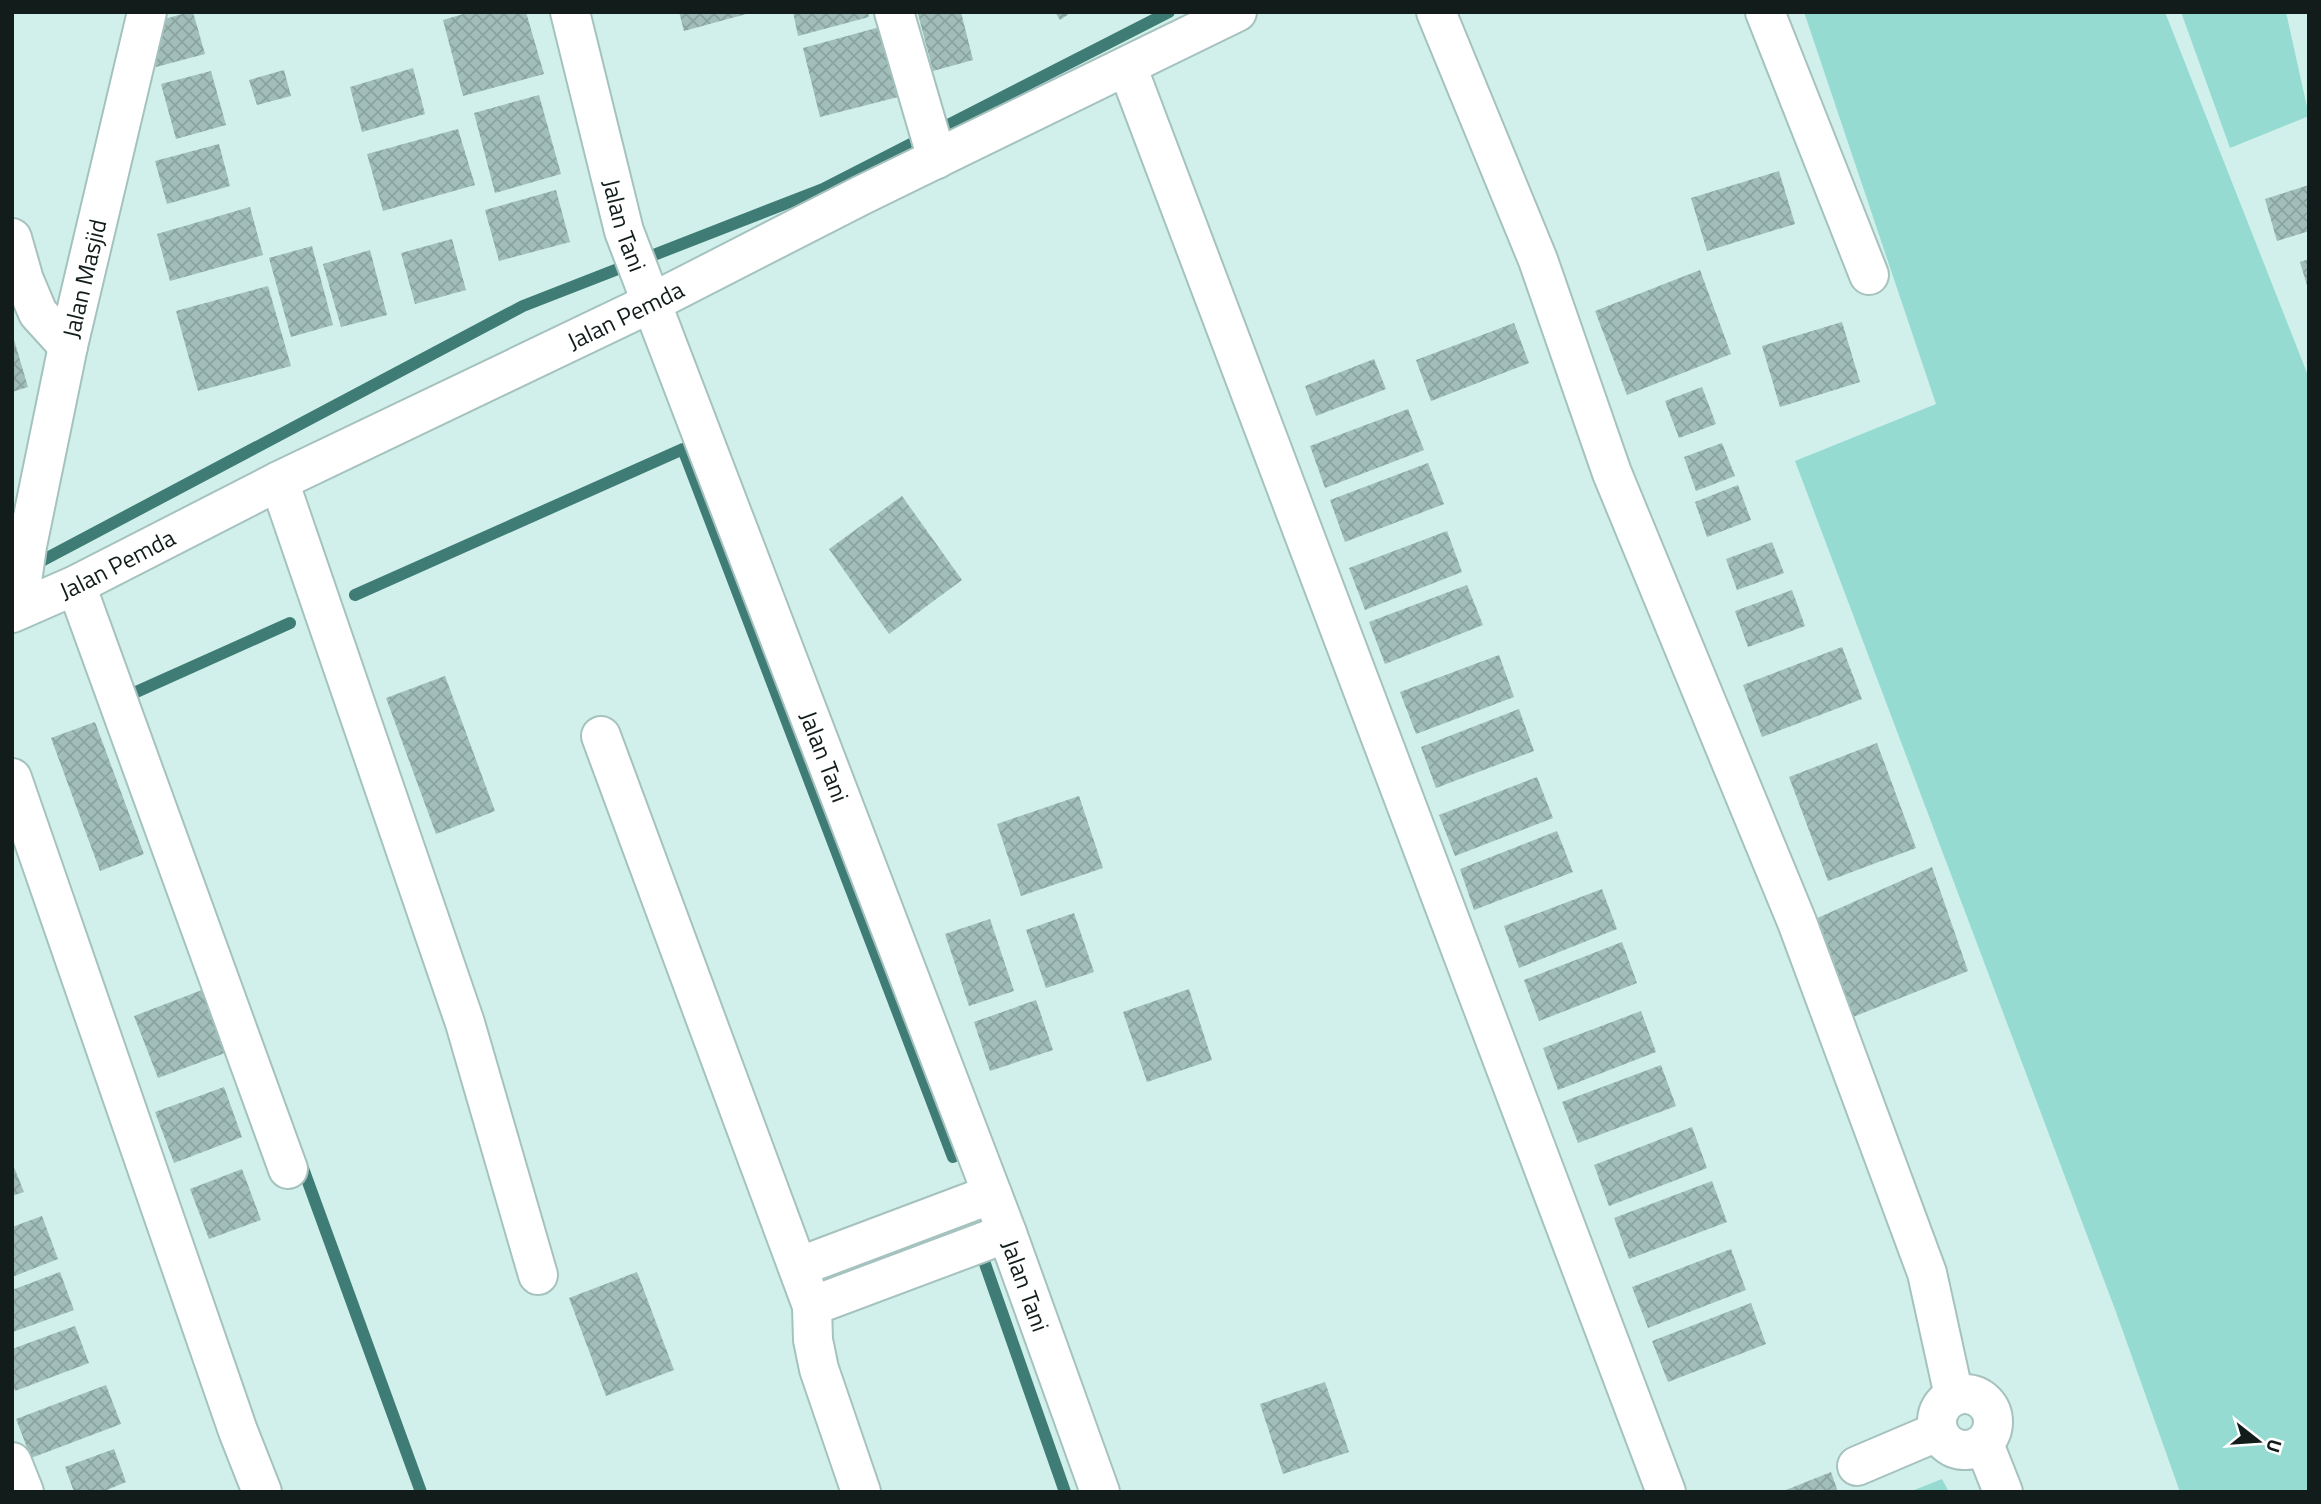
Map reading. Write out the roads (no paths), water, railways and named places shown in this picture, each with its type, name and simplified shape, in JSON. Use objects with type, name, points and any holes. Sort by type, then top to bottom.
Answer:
[{"type":"street","name":"Jalan Masjid","points":[[17,607],[68,346],[147,12]]},
{"type":"street","name":"Jalan Tani","points":[[570,12],[624,230],[1007,1233],[1100,1492]]},
{"type":"street","points":[[894,12],[937,159]]},
{"type":"street","name":"Jalan Pemda","points":[[17,607],[76,585],[649,290],[862,195],[1237,12]]},
{"type":"street","points":[[1436,12],[1538,260],[1612,473],[1801,935],[1927,1273],[1954,1396]]},
{"type":"street","points":[[1765,12],[1869,275]]},
{"type":"street","points":[[1127,66],[1667,1492]]},
{"type":"street","points":[[12,238],[24,280],[38,313],[68,346]]},
{"type":"street","points":[[279,481],[465,1023],[538,1275]]},
{"type":"street","points":[[76,585],[288,1169]]},
{"type":"street","points":[[601,736],[813,1306],[813,1340],[819,1369],[860,1492]]},
{"type":"street","points":[[12,778],[238,1431],[262,1492]]},
{"type":"street","points":[[798,1268],[992,1194]]},
{"type":"street","points":[[931,1217],[945,1256]]},
{"type":"street","points":[[813,1306],[1007,1233]]},
{"type":"street","points":[[863,1243],[877,1282]]},
{"type":"street","points":[[1954,1396],[1977,1396],[1991,1412],[1993,1423],[1990,1434],[1984,1444],[1975,1449],[1964,1451],[1952,1448],[1937,1432],[1939,1410],[1954,1396]]},
{"type":"street","points":[[1857,1466],[1937,1432]]},
{"type":"street","points":[[1984,1444],[2003,1492]]},
{"type":"street","points":[[12,1462],[23,1492]]},
{"type":"waterway","points":[[32,566],[523,306],[823,189],[1169,12]]},
{"type":"waterway","points":[[355,595],[683,449],[953,1157]]},
{"type":"waterway","points":[[126,701],[125,697],[290,623]]},
{"type":"waterway","points":[[300,1160],[421,1492]]},
{"type":"waterway","points":[[984,1261],[1065,1492]]}]
